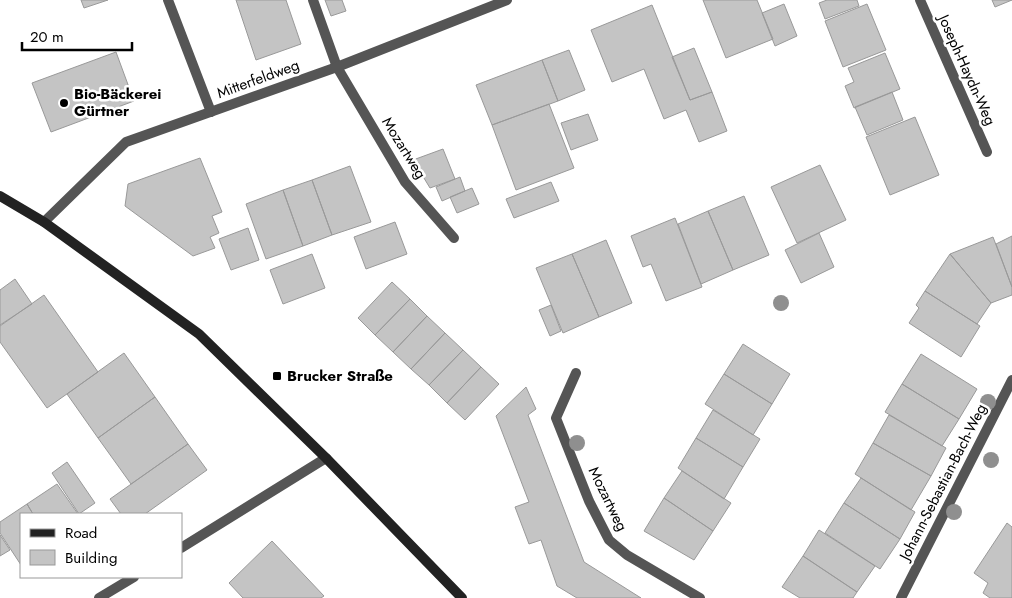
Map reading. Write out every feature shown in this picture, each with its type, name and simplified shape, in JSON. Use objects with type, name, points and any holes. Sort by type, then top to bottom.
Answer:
[{"type":"main road","points":[[0,196],[44,222],[199,334],[326,458],[462,598]]},
{"type":"street","points":[[168,0],[211,112]]},
{"type":"street","name":"Mozartweg","points":[[313,0],[337,67],[405,182],[454,238]]},
{"type":"street","name":"Mitterfeldweg","points":[[44,222],[126,142],[337,67],[507,0]]},
{"type":"street","name":"Joseph-Haydn-Weg","points":[[920,0],[987,152]]},
{"type":"street","name":"Mozartweg","points":[[576,373],[556,418],[589,501],[609,540],[627,555],[700,598]]},
{"type":"street","name":"Johann-Sebastian-Bach-Weg","points":[[901,598],[1012,380]]},
{"type":"street","points":[[182,547],[326,458]]},
{"type":"street","points":[[99,598],[132,578]]},
{"type":"building","points":[[81,0],[108,0],[84,8]]},
{"type":"building","points":[[236,0],[286,0],[301,44],[256,60]]},
{"type":"building","points":[[325,0],[342,0],[346,11],[331,16]]},
{"type":"building","points":[[703,0],[757,0],[773,39],[726,58]]},
{"type":"building","points":[[827,0],[857,0],[859,6],[825,19],[819,3]]},
{"type":"building","points":[[992,0],[1012,0],[995,7]]},
{"type":"building","points":[[784,4],[797,36],[775,46],[762,13]]},
{"type":"building","points":[[867,4],[886,50],[843,67],[825,21]]},
{"type":"building","points":[[652,5],[690,100],[712,92],[727,131],[699,142],[686,110],[664,119],[644,69],[612,82],[591,30]]},
{"type":"building","points":[[694,48],[712,92],[690,100],[672,57]]},
{"type":"building","points":[[569,50],[585,90],[558,101],[542,60]]},
{"type":"building","points":[[116,52],[134,101],[51,132],[32,83]]},
{"type":"building","points":[[885,53],[900,89],[854,108],[845,86],[854,82],[848,68]]},
{"type":"building","points":[[542,60],[558,101],[492,125],[476,85]]},
{"type":"building","points":[[892,92],[903,120],[867,135],[855,107]]},
{"type":"building","points":[[549,104],[574,168],[516,190],[492,125]]},
{"type":"building","points":[[588,114],[598,140],[571,150],[561,123]]},
{"type":"building","points":[[915,117],[939,175],[890,195],[866,137]]},
{"type":"building","points":[[443,149],[455,179],[430,188],[413,160]]},
{"type":"building","points":[[200,158],[222,212],[212,216],[219,233],[210,237],[215,248],[193,256],[125,206],[128,184]]},
{"type":"building","points":[[820,165],[846,220],[797,243],[771,187]]},
{"type":"building","points":[[350,166],[371,222],[332,235],[312,180]]},
{"type":"building","points":[[460,177],[465,191],[442,201],[436,187]]},
{"type":"building","points":[[312,180],[332,235],[303,246],[283,190]]},
{"type":"building","points":[[551,182],[559,201],[514,218],[506,199]]},
{"type":"building","points":[[472,188],[479,204],[457,213],[450,197]]},
{"type":"building","points":[[283,190],[303,246],[266,259],[246,204]]},
{"type":"building","points":[[744,196],[769,255],[733,270],[708,211]]},
{"type":"building","points":[[708,211],[733,270],[701,284],[678,224]]},
{"type":"building","points":[[675,218],[702,287],[666,301],[651,264],[643,267],[631,236]]},
{"type":"building","points":[[395,222],[407,254],[366,269],[354,237]]},
{"type":"building","points":[[248,228],[259,260],[231,270],[219,239]]},
{"type":"building","points":[[819,233],[834,267],[801,283],[785,250]]},
{"type":"building","points":[[1012,236],[1012,287],[996,244]]},
{"type":"building","points":[[993,237],[1012,287],[1012,295],[991,303],[950,254]]},
{"type":"building","points":[[606,240],[632,303],[599,317],[572,254]]},
{"type":"building","points":[[312,254],[325,288],[283,304],[270,270]]},
{"type":"building","points":[[572,254],[599,317],[563,333],[536,268]]},
{"type":"building","points":[[950,254],[991,303],[977,324],[925,291]]},
{"type":"building","points":[[15,279],[32,304],[0,325],[0,290]]},
{"type":"building","points":[[392,282],[410,299],[375,335],[358,318]]},
{"type":"building","points":[[925,291],[980,326],[961,357],[909,323],[919,308],[916,305]]},
{"type":"building","points":[[44,295],[98,372],[47,408],[0,342],[0,326]]},
{"type":"building","points":[[410,299],[427,316],[393,352],[375,335]]},
{"type":"building","points":[[551,305],[561,331],[550,336],[539,310]]},
{"type":"building","points":[[427,316],[445,333],[411,369],[393,352]]},
{"type":"building","points":[[445,333],[463,350],[429,385],[411,369]]},
{"type":"building","points":[[743,344],[790,374],[772,404],[724,374]]},
{"type":"building","points":[[463,350],[481,367],[447,403],[429,385]]},
{"type":"building","points":[[124,353],[155,397],[98,438],[67,394]]},
{"type":"building","points":[[921,354],[977,389],[959,419],[902,384]]},
{"type":"building","points":[[481,367],[499,384],[465,420],[447,403]]},
{"type":"building","points":[[724,374],[772,404],[753,435],[705,404]]},
{"type":"building","points":[[902,384],[959,419],[942,446],[885,412]]},
{"type":"building","points":[[526,387],[536,409],[528,415],[584,562],[641,598],[577,598],[557,586],[541,540],[529,544],[515,507],[529,502],[496,416]]},
{"type":"building","points":[[155,397],[188,444],[131,484],[98,438]]},
{"type":"building","points":[[713,410],[760,439],[743,467],[696,438]]},
{"type":"building","points":[[889,415],[946,448],[931,476],[873,443]]},
{"type":"building","points":[[696,438],[743,467],[724,499],[678,468]]},
{"type":"building","points":[[873,443],[931,476],[911,510],[855,474]]},
{"type":"building","points":[[188,444],[207,470],[146,513],[120,513],[110,499]]},
{"type":"building","points":[[67,462],[95,503],[78,513],[52,473]]},
{"type":"building","points":[[682,471],[731,503],[713,531],[664,498]]},
{"type":"building","points":[[861,478],[915,512],[900,539],[844,503]]},
{"type":"building","points":[[57,484],[77,513],[32,513],[27,504]]},
{"type":"building","points":[[664,498],[713,531],[694,560],[644,531]]},
{"type":"building","points":[[844,503],[900,539],[880,569],[825,533]]},
{"type":"building","points":[[27,504],[32,513],[20,513],[20,563],[0,533],[0,522]]},
{"type":"building","points":[[1007,523],[1012,527],[1012,598],[990,598],[983,593],[988,583],[974,573]]},
{"type":"building","points":[[819,530],[875,566],[857,592],[803,556]]},
{"type":"building","points":[[0,535],[10,550],[0,556]]},
{"type":"building","points":[[272,541],[324,596],[321,598],[243,598],[229,583]]},
{"type":"building","points":[[803,556],[857,592],[853,598],[800,598],[782,587]]},
{"type":"place","name":"Bio-Bäckerei Gürtner","points":[[64,103]]},
{"type":"place","name":"Brucker Straße","points":[[277,376]]}]
